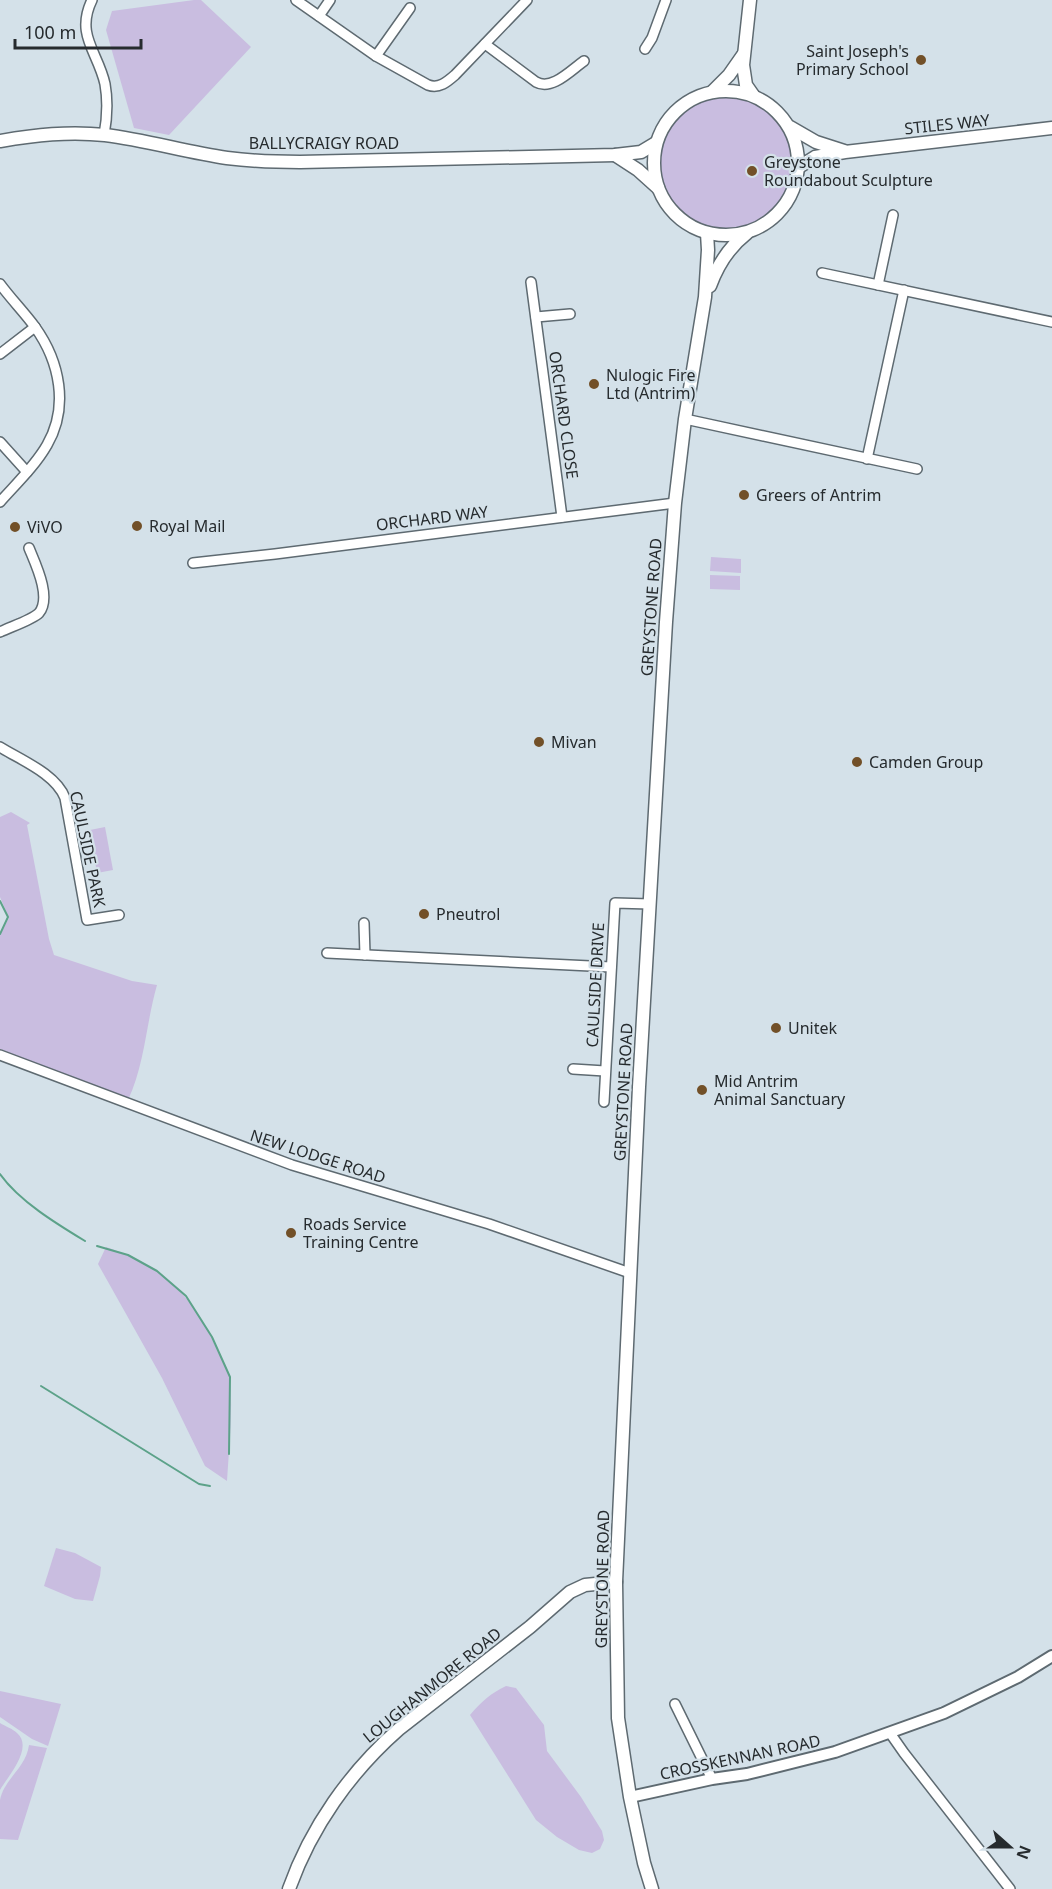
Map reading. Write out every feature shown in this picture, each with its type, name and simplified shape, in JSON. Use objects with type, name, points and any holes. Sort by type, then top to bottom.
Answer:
[{"type":"main road","points":[[750,0],[744,52],[746,85],[753,95]]},
{"type":"main road","points":[[713,91],[729,75],[744,52]]},
{"type":"main road","points":[[733,90],[753,95],[768,103],[790,127],[797,146],[799,167],[796,184],[789,200],[778,214],[764,225],[748,232],[727,236],[706,233],[680,219],[667,205],[658,189],[654,174],[656,143],[660,132],[673,113],[691,99],[713,91],[733,90]]},
{"type":"main road","name":"STILES WAY","points":[[790,127],[816,142],[846,152]]},
{"type":"main road","name":"STILES WAY","points":[[799,167],[815,157],[846,152],[1052,128]]},
{"type":"main road","name":"BALLYCRAIGY ROAD","points":[[0,141],[62,133],[104,135],[226,158],[279,162],[615,155],[640,152],[656,143]]},
{"type":"main road","points":[[615,155],[638,170],[658,189]]},
{"type":"main road","name":"GREYSTONE ROAD","points":[[705,297],[724,256],[748,232]]},
{"type":"main road","name":"GREYSTONE ROAD","points":[[652,1889],[630,1797],[618,1718],[616,1582],[650,904],[675,503],[685,419],[705,297],[708,250],[706,233]]},
{"type":"main road","name":"LOUGHANMORE ROAD","points":[[289,1889],[310,1840],[333,1802],[356,1771],[387,1738],[530,1627],[570,1592],[585,1585],[616,1582]]},
{"type":"street","points":[[92,0],[85,25],[87,39],[105,84],[107,112],[104,135]]},
{"type":"street","points":[[296,0],[376,56],[428,85],[436,87],[451,79],[527,0]]},
{"type":"street","points":[[319,16],[330,0]]},
{"type":"street","points":[[645,50],[652,38],[666,0]]},
{"type":"street","points":[[376,56],[410,8]]},
{"type":"street","points":[[485,44],[542,85],[551,83],[584,61]]},
{"type":"street","points":[[878,285],[893,215]]},
{"type":"street","points":[[822,273],[1052,322]]},
{"type":"street","name":"ORCHARD CLOSE","points":[[531,282],[562,517]]},
{"type":"street","points":[[0,284],[35,327],[53,358],[57,370],[60,400],[58,415],[48,443],[27,472],[0,502]]},
{"type":"street","points":[[867,459],[904,290]]},
{"type":"street","points":[[536,317],[570,314]]},
{"type":"street","points":[[0,354],[35,327]]},
{"type":"street","points":[[685,419],[917,469]]},
{"type":"street","points":[[0,442],[27,472]]},
{"type":"street","name":"ORCHARD WAY","points":[[193,563],[675,503]]},
{"type":"street","points":[[0,632],[35,615],[42,608],[42,579],[29,548]]},
{"type":"street","name":"CAULSIDE PARK","points":[[0,747],[48,777],[60,788],[65,798],[87,920],[119,915]]},
{"type":"street","name":"CAULSIDE DRIVE","points":[[604,1102],[615,903],[650,904]]},
{"type":"street","points":[[364,923],[365,955]]},
{"type":"street","points":[[327,953],[611,968]]},
{"type":"street","name":"NEW LODGE ROAD","points":[[0,1055],[292,1166],[489,1224],[630,1273]]},
{"type":"street","points":[[573,1069],[605,1071]]},
{"type":"street","name":"CROSSKENNAN ROAD","points":[[630,1797],[712,1779],[747,1774],[835,1752],[964,1703],[1017,1677],[1052,1656]]},
{"type":"street","points":[[675,1704],[712,1779]]},
{"type":"street","points":[[890,1733],[1010,1889]]},
{"type":"shaded area","points":[[201,0],[251,47],[169,135],[134,128],[106,30],[112,11]]},
{"type":"shaded area","points":[[727,96],[753,101],[774,116],[789,137],[794,163],[789,189],[774,210],[753,225],[727,230],[701,225],[680,210],[665,189],[660,163],[665,137],[680,116],[701,101]]},
{"type":"shaded area","points":[[711,557],[741,559],[741,573],[710,571]]},
{"type":"shaded area","points":[[710,575],[740,576],[740,590],[710,589]]},
{"type":"shaded area","points":[[11,812],[30,823],[27,825],[54,955],[132,981],[157,985],[142,1058],[128,1100],[0,1049],[0,934],[9,918],[0,897],[0,817]]},
{"type":"shaded area","points":[[105,827],[113,870],[97,873],[90,830]]},
{"type":"shaded area","points":[[106,1247],[144,1264],[174,1285],[187,1299],[208,1331],[227,1368],[230,1379],[231,1418],[227,1481],[205,1466],[162,1378],[98,1264]]},
{"type":"shaded area","points":[[56,1548],[75,1553],[101,1567],[93,1601],[75,1599],[44,1586]]},
{"type":"shaded area","points":[[506,1686],[516,1688],[544,1725],[547,1751],[581,1797],[602,1831],[604,1840],[600,1849],[592,1853],[579,1850],[557,1837],[536,1820],[470,1715],[486,1698]]},
{"type":"shaded area","points":[[0,1691],[61,1704],[48,1746],[32,1739],[0,1717]]},
{"type":"shaded area","points":[[0,1723],[17,1733],[23,1746],[18,1762],[0,1790]]},
{"type":"shaded area","points":[[29,1745],[47,1748],[18,1840],[0,1839],[2,1793],[24,1760]]},
{"type":"waterway","points":[[0,901],[8,917],[0,934]]},
{"type":"waterway","points":[[0,1174],[28,1203],[85,1241]]},
{"type":"waterway","points":[[97,1246],[128,1255],[157,1271],[186,1296],[212,1337],[230,1377],[229,1454]]},
{"type":"waterway","points":[[41,1386],[199,1484],[210,1486]]},
{"type":"place","name":"Saint Joseph's Primary School","points":[[921,60]]},
{"type":"place","name":"Greystone Roundabout Sculpture","points":[[752,171]]},
{"type":"place","name":"Nulogic Fire Ltd (Antrim)","points":[[594,384]]},
{"type":"place","name":"Greers of Antrim","points":[[744,495]]},
{"type":"place","name":"Royal Mail","points":[[137,526]]},
{"type":"place","name":"ViVO","points":[[15,527]]},
{"type":"place","name":"Mivan","points":[[539,742]]},
{"type":"place","name":"Camden Group","points":[[857,762]]},
{"type":"place","name":"Pneutrol","points":[[424,914]]},
{"type":"place","name":"Unitek","points":[[776,1028]]},
{"type":"place","name":"Mid Antrim Animal Sanctuary","points":[[702,1090]]},
{"type":"place","name":"Roads Service Training Centre","points":[[291,1233]]}]
